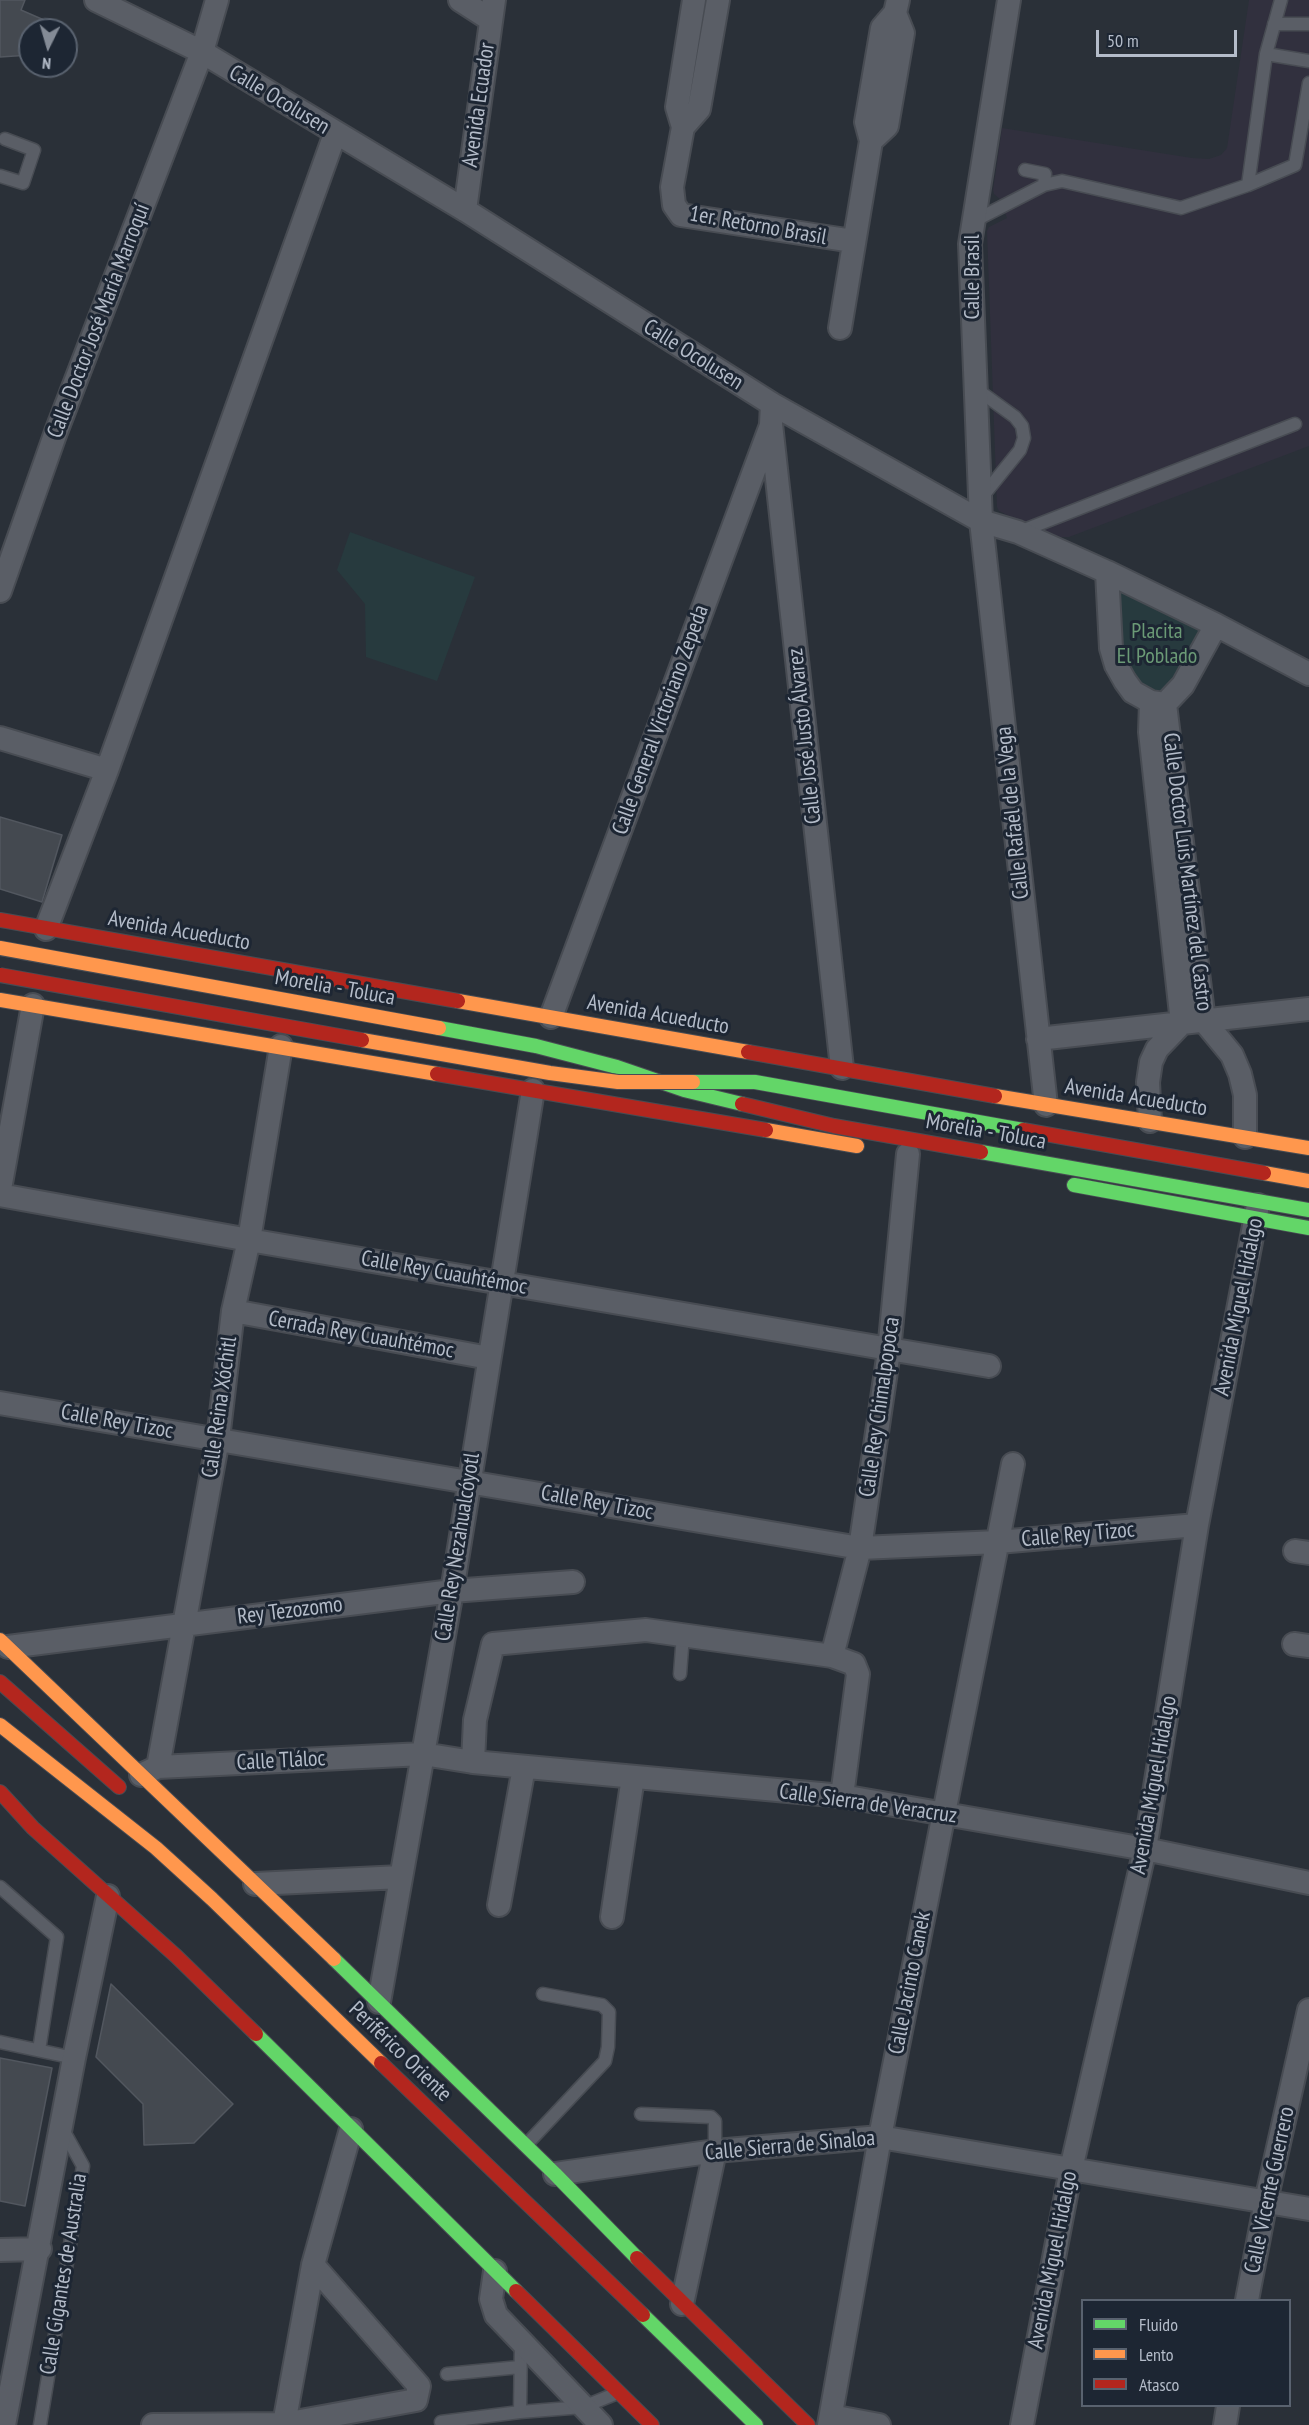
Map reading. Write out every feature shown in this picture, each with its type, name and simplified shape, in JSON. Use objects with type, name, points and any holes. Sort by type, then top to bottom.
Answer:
[{"type":"main road","name":"Avenida Acueducto","points":[[0,920],[1046,1105],[1309,1148]]},
{"type":"main road","name":"Morelia - Toluca","points":[[0,948],[536,1046],[617,1067],[684,1090],[834,1126],[1257,1210],[1309,1210]]},
{"type":"main road","name":"Morelia - Toluca","points":[[0,975],[561,1075],[618,1082],[756,1082],[1309,1181]]},
{"type":"main road","points":[[0,1000],[873,1148]]},
{"type":"main road","points":[[1059,1182],[1257,1210],[1309,1228]]},
{"type":"main road","points":[[4,1643],[91,1725],[150,1771],[255,1884],[555,2174],[682,2304],[808,2425]]},
{"type":"main road","points":[[0,1682],[122,1793],[91,1725]]},
{"type":"main road","name":"Periférico Oriente","points":[[0,1725],[156,1848],[229,1915],[756,2425]]},
{"type":"main road","points":[[0,1792],[33,1828],[176,1956],[652,2425]]},
{"type":"main road","points":[[0,1812],[33,1828]]},
{"type":"main road","points":[[137,1818],[156,1848]]},
{"type":"street","name":"Calle Ocolusen","points":[[96,0],[119,6],[202,52],[465,210],[771,414],[980,510],[1018,532],[1216,625],[1309,674]]},
{"type":"street","name":"Calle Doctor José María Marroquí","points":[[0,591],[61,420],[202,52],[217,0]]},
{"type":"street","points":[[460,0],[493,10]]},
{"type":"street","name":"1er. Retorno Brasil","points":[[694,0],[677,107],[683,127],[672,187],[674,205],[681,215],[853,241]]},
{"type":"street","name":"1er. Retorno Brasil","points":[[683,127],[699,109],[718,0]]},
{"type":"street","name":"Calle Brasil","points":[[980,510],[970,244],[1009,0]]},
{"type":"street","name":"1er. Retorno Brasil","points":[[840,328],[871,141],[887,126],[903,33],[897,6]]},
{"type":"street","name":"Avenida Ecuador","points":[[465,210],[493,10]]},
{"type":"street","points":[[46,929],[107,770],[335,134]]},
{"type":"street","name":"Calle General Victoriano Zepeda","points":[[551,1017],[771,414]]},
{"type":"street","name":"Calle José Justo Álvarez","points":[[771,414],[842,1068]]},
{"type":"street","name":"Calle Rafaél de la Vega","points":[[980,510],[1046,1105]]},
{"type":"street","points":[[1107,572],[1111,648],[1116,665],[1133,692],[1158,703],[1182,686],[1216,625]]},
{"type":"street","name":"Calle Doctor Luis Martínez del Castro","points":[[1158,703],[1204,1021],[1232,1055],[1240,1074],[1245,1095],[1245,1137]]},
{"type":"street","name":"Calle Doctor Luis Martínez del Castro","points":[[1150,1121],[1148,1082],[1151,1062],[1157,1049],[1182,1023],[1150,732],[1158,703]]},
{"type":"street","points":[[0,738],[107,770]]},
{"type":"street","points":[[0,1189],[33,1005]]},
{"type":"street","points":[[1038,1039],[1309,1009]]},
{"type":"street","name":"Calle Reina Xóchitl","points":[[150,1771],[184,1625],[218,1439],[233,1311],[249,1240],[281,1046]]},
{"type":"street","name":"Calle Rey Nezahualcóyotl","points":[[379,2002],[452,1591],[533,1090]]},
{"type":"street","name":"Avenida Miguel Hidalgo","points":[[1022,2425],[1071,2169],[1145,1849],[1197,1525],[1269,1142]]},
{"type":"street","name":"Calle Rey Chimalpopoca","points":[[832,1656],[860,1548],[889,1351],[908,1154]]},
{"type":"street","name":"Calle Rey Cuauhtémoc","points":[[0,1195],[889,1351],[989,1366]]},
{"type":"street","name":"Cerrada Rey Cuauhtémoc","points":[[233,1311],[489,1358]]},
{"type":"street","name":"Calle Rey Tizoc","points":[[0,1403],[469,1480],[860,1548],[998,1542],[1197,1525]]},
{"type":"street","name":"Calle Jacinto Canek","points":[[830,2421],[880,2137],[1013,1464]]},
{"type":"street","name":"Rey Tezozomo","points":[[4,1643],[184,1625],[452,1591],[573,1582]]},
{"type":"street","points":[[473,1762],[475,1720],[493,1644],[646,1630],[832,1656],[854,1664],[858,1674],[842,1796]]},
{"type":"street","name":"Calle Sierra de Veracruz","points":[[423,1754],[473,1762],[842,1796],[1145,1849],[1309,1883]]},
{"type":"street","name":"Calle Tláloc","points":[[150,1771],[423,1754]]},
{"type":"street","points":[[499,1905],[524,1767]]},
{"type":"street","points":[[612,1917],[633,1777]]},
{"type":"street","points":[[255,1884],[401,1878]]},
{"type":"street","name":"Calle Gigantes de Australia","points":[[4,2425],[40,2248],[74,2058],[108,1896]]},
{"type":"street","name":"Calle Vicente Guerrero","points":[[1247,2299],[1266,2202],[1309,2010]]},
{"type":"street","points":[[284,2424],[313,2265],[351,2129]]},
{"type":"street","name":"Calle Sierra de Sinaloa","points":[[555,2174],[716,2151],[880,2137],[1309,2209]]},
{"type":"street","points":[[682,2304],[716,2151]]},
{"type":"street","points":[[0,2250],[40,2248]]},
{"type":"street","points":[[153,2425],[284,2424],[416,2400],[419,2386],[313,2265]]},
{"type":"street","points":[[495,2271],[492,2307],[496,2315],[601,2425]]},
{"type":"street","points":[[1224,2425],[1228,2407]]},
{"type":"street","points":[[830,2421],[879,2425]]},
{"type":"lane","points":[[1248,185],[1266,54],[1281,0]]},
{"type":"lane","points":[[1274,24],[1309,24]]},
{"type":"lane","points":[[1266,54],[1309,61]]},
{"type":"lane","points":[[974,220],[1044,185],[1062,181],[1181,208],[1248,185],[1295,165],[1309,83]]},
{"type":"lane","points":[[0,176],[23,183],[34,150],[5,139]]},
{"type":"lane","points":[[1025,170],[1045,174],[1044,185]]},
{"type":"lane","points":[[975,388],[1015,417],[1022,426],[1024,438],[1020,450],[980,510]]},
{"type":"lane","points":[[1018,532],[1295,424]]},
{"type":"lane","points":[[680,1674],[683,1635]]},
{"type":"lane","points":[[0,1887],[57,1937],[39,2050]]},
{"type":"lane","points":[[525,2146],[606,2061],[609,2047],[609,2012],[602,2005],[543,1994]]},
{"type":"lane","points":[[0,2042],[74,2058]]},
{"type":"lane","points":[[641,2115],[711,2117],[715,2121],[716,2151]]},
{"type":"lane","name":"Calle Gigantes de Australia","points":[[40,2425],[83,2166],[62,2127]]},
{"type":"lane","points":[[520,2342],[520,2412]]},
{"type":"lane","points":[[447,2374],[520,2367]]},
{"type":"lane","points":[[441,2422],[583,2407],[619,2393]]},
{"type":"shaded area","points":[[1249,0],[1309,0],[1309,446],[1069,537],[1052,537],[999,511],[997,507],[987,231],[989,227],[1007,218],[1000,199],[993,190],[1002,128],[1192,158],[1209,159],[1221,155],[1227,148]]},
{"type":"green space","points":[[350,532],[475,577],[437,681],[366,657],[365,604],[337,570]]},
{"type":"green space","name":"Placita El Poblado","points":[[1120,585],[1209,628],[1168,691],[1154,693],[1143,689],[1125,670],[1113,589]]},
{"type":"building","points":[[0,0],[25,0],[21,10],[39,18],[18,18],[18,56],[0,57]]},
{"type":"building","points":[[0,817],[62,835],[42,902],[0,889]]},
{"type":"building","points":[[111,1984],[233,2104],[194,2143],[144,2145],[143,2104],[96,2057]]},
{"type":"building","points":[[0,2058],[52,2068],[25,2206],[0,2201]]},
{"type":"traffic: fast","points":[[439,1028],[536,1046],[617,1067],[684,1090],[742,1104]]},
{"type":"traffic: fast","points":[[693,1082],[755,1082],[1023,1130]]},
{"type":"traffic: fast","points":[[981,1152],[1309,1210]]},
{"type":"traffic: fast","points":[[1074,1185],[1309,1228]]},
{"type":"traffic: fast","points":[[334,1959],[555,2174],[637,2258]]},
{"type":"traffic: fast","points":[[256,2034],[516,2291]]},
{"type":"traffic: fast","points":[[643,2315],[756,2425]]},
{"type":"traffic: slow","points":[[0,948],[439,1028]]},
{"type":"traffic: slow","points":[[0,1000],[437,1074]]},
{"type":"traffic: slow","points":[[458,1001],[748,1052]]},
{"type":"traffic: slow","points":[[362,1040],[550,1073],[618,1082],[693,1082]]},
{"type":"traffic: slow","points":[[995,1096],[1309,1148]]},
{"type":"traffic: slow","points":[[766,1130],[857,1146]]},
{"type":"traffic: slow","points":[[1264,1173],[1309,1181]]},
{"type":"traffic: slow","points":[[0,1640],[334,1959]]},
{"type":"traffic: slow","points":[[0,1725],[156,1848],[212,1899],[381,2063]]},
{"type":"traffic: jam","points":[[0,920],[458,1001]]},
{"type":"traffic: jam","points":[[0,975],[362,1040]]},
{"type":"traffic: jam","points":[[748,1052],[995,1096]]},
{"type":"traffic: jam","points":[[437,1074],[766,1130]]},
{"type":"traffic: jam","points":[[742,1104],[834,1126],[981,1152]]},
{"type":"traffic: jam","points":[[1023,1130],[1264,1173]]},
{"type":"traffic: jam","points":[[0,1682],[119,1787]]},
{"type":"traffic: jam","points":[[0,1792],[33,1828],[176,1956],[256,2034]]},
{"type":"traffic: jam","points":[[381,2063],[643,2315]]},
{"type":"traffic: jam","points":[[637,2258],[808,2425]]},
{"type":"traffic: jam","points":[[516,2291],[652,2425]]}]
